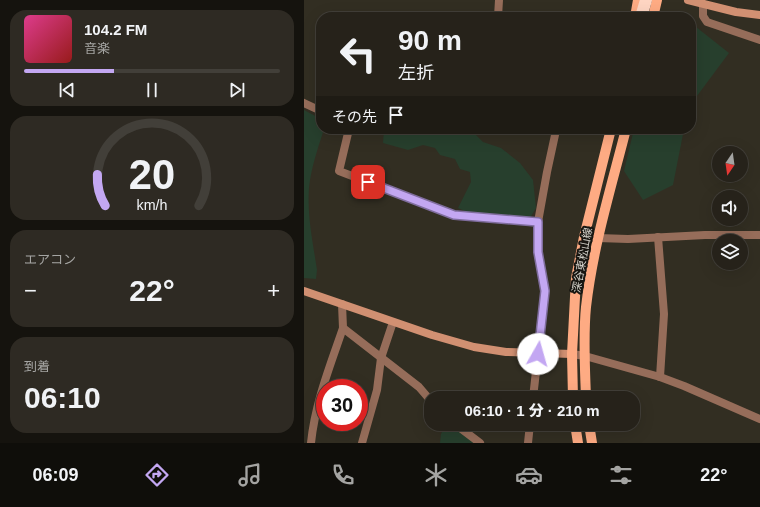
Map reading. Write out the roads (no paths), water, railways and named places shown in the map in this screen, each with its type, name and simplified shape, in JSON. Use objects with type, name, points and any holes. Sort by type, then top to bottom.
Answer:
[{"type":"highway","points":[[642,12],[646,0]]},
{"type":"main road","points":[[636,12],[638,0]]},
{"type":"main road","points":[[654,12],[657,0]]},
{"type":"main road","name":"深谷東松山線","points":[[573,391],[572,354],[576,278],[584,237],[609,134]]},
{"type":"main road","name":"深谷東松山線","points":[[586,391],[586,308],[598,238],[625,134]]},
{"type":"main road","points":[[576,431],[578,443]]},
{"type":"main road","points":[[590,431],[592,443]]},
{"type":"street","points":[[498,12],[499,0]]},
{"type":"street","points":[[688,0],[736,12],[760,15]]},
{"type":"street","points":[[703,4],[703,16],[707,22],[760,40]]},
{"type":"street","points":[[304,103],[316,109]]},
{"type":"street","points":[[348,134],[339,172],[454,215],[538,222]]},
{"type":"street","points":[[534,391],[545,291],[538,252],[538,222],[555,134]]},
{"type":"street","points":[[598,238],[628,239],[705,235],[760,235]]},
{"type":"street","points":[[658,237],[664,314],[660,377]]},
{"type":"street","points":[[304,291],[444,339],[474,347],[506,352],[572,354],[585,356],[660,377],[760,419]]},
{"type":"street","points":[[311,443],[313,424],[343,328],[342,304]]},
{"type":"street","points":[[362,443],[377,390],[381,358],[393,322]]},
{"type":"street","points":[[343,328],[419,387],[424,393]]},
{"type":"street","points":[[465,431],[480,443]]},
{"type":"street","points":[[528,443],[529,431]]}]
